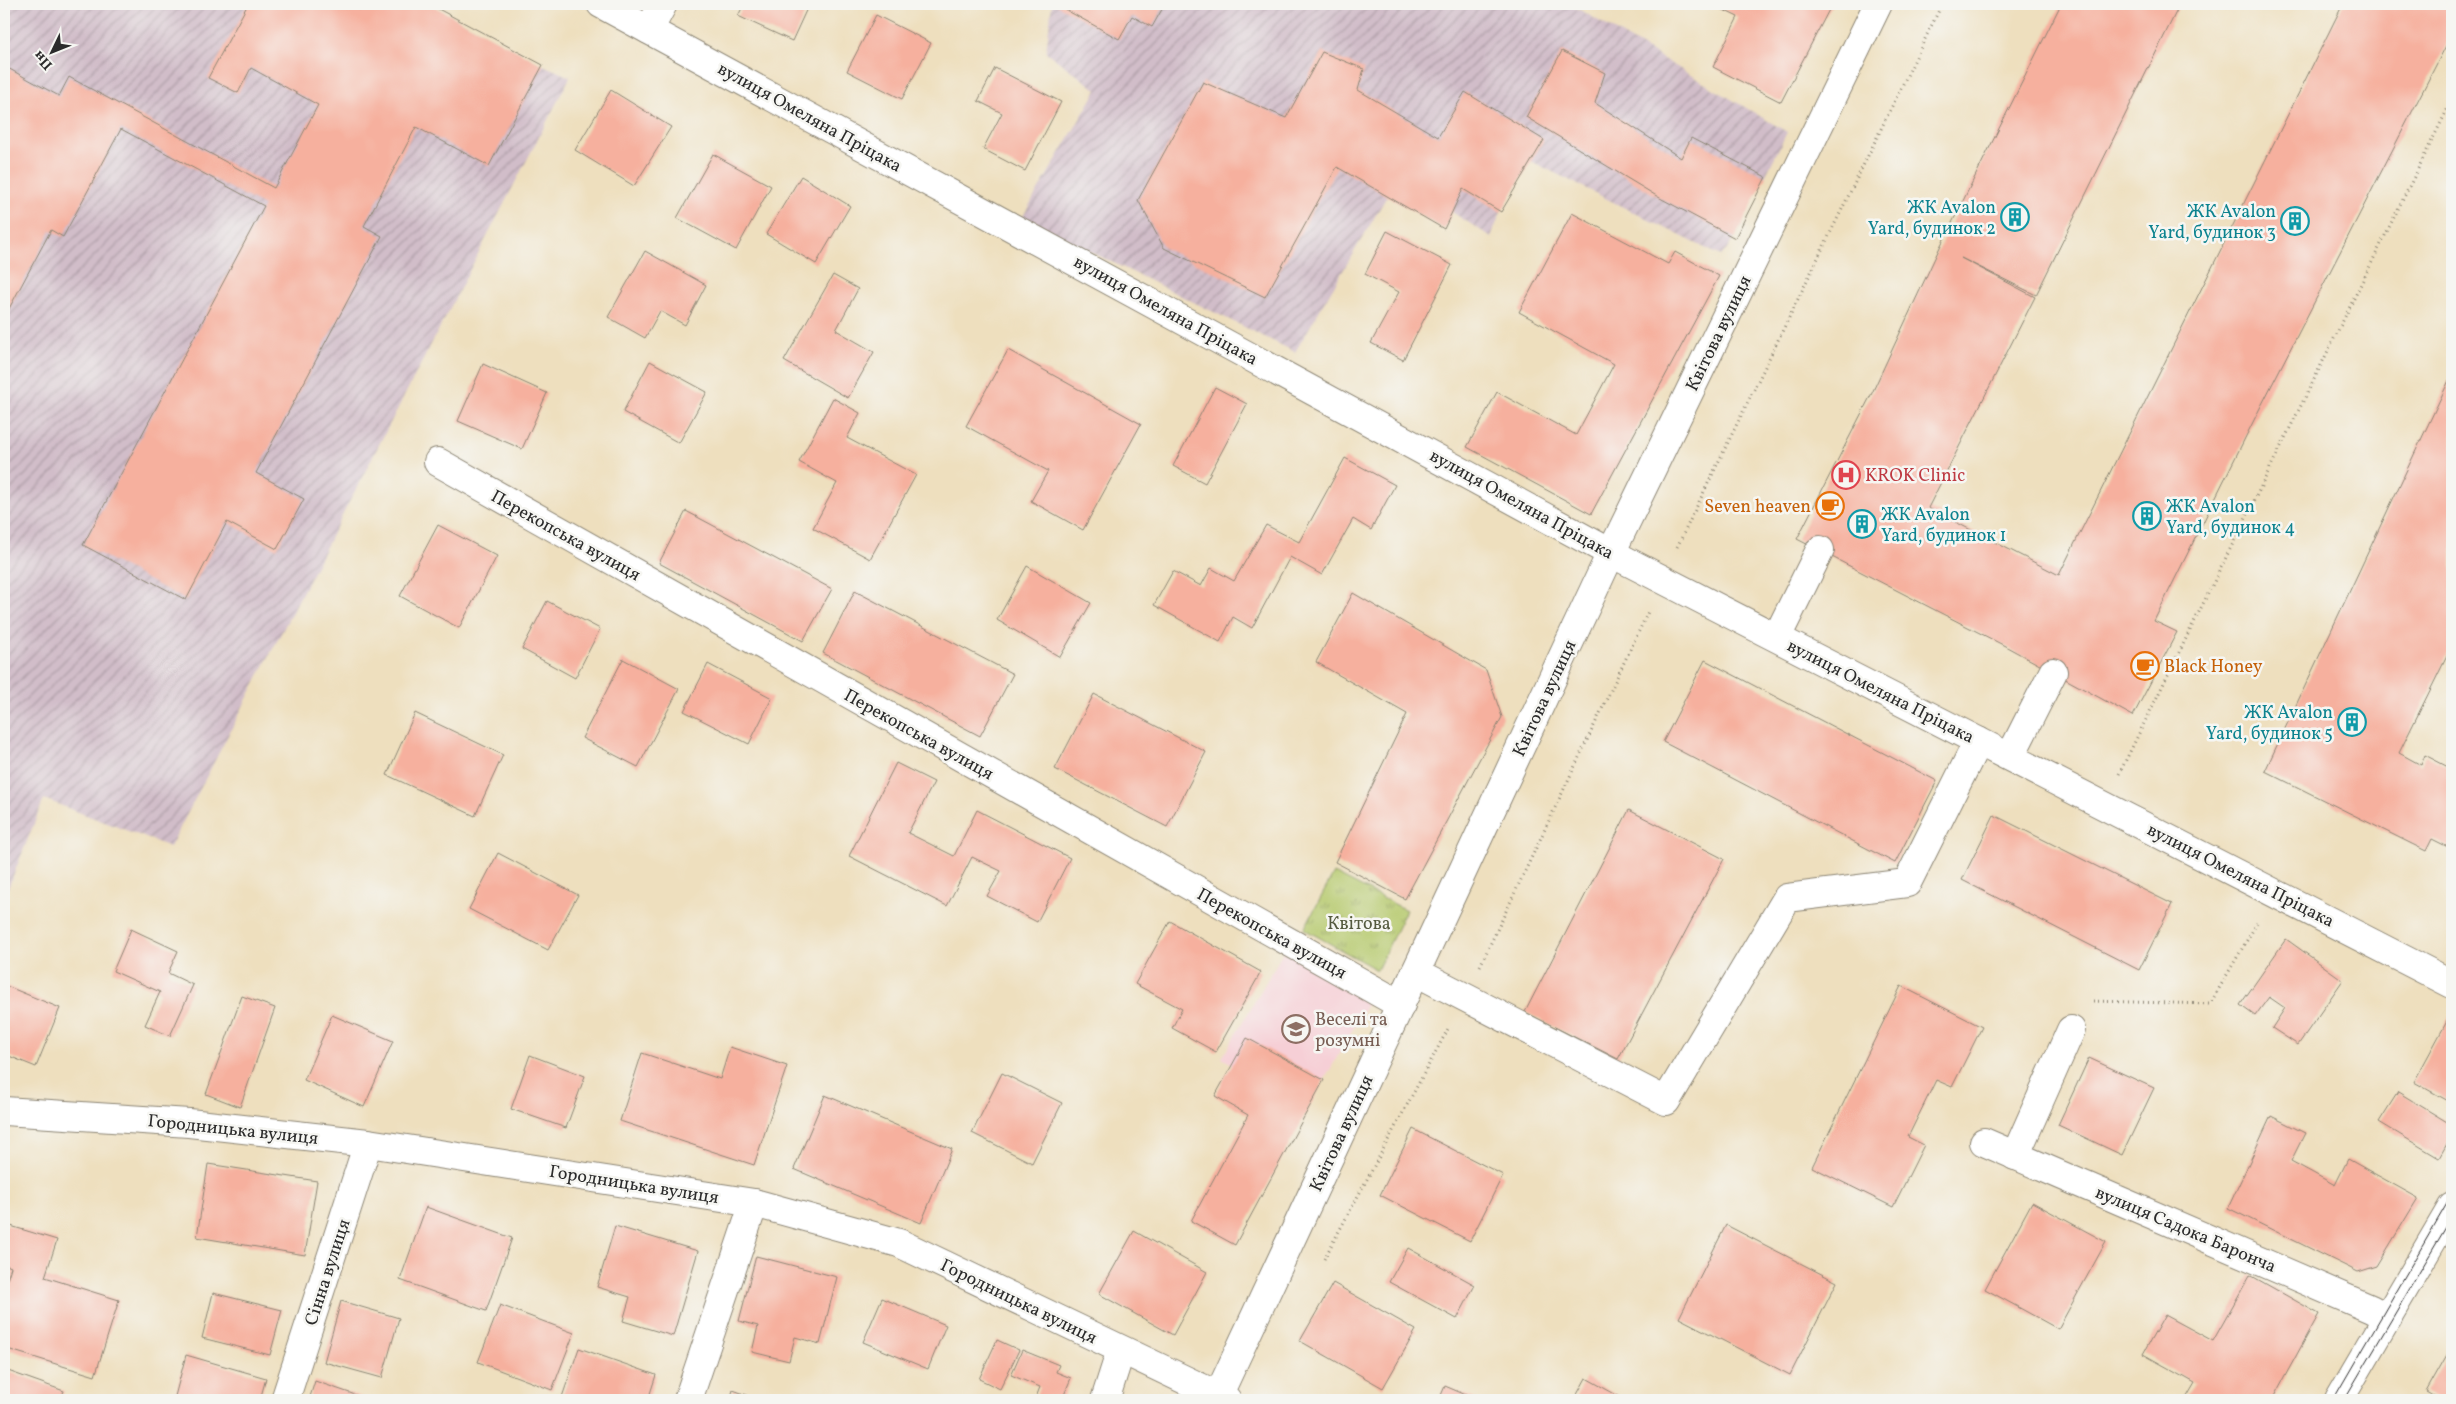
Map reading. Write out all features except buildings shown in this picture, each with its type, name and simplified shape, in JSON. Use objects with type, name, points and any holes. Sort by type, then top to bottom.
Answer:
[{"type":"street","name":"вулиця Омеляна Пріцака","points":[[602,4],[1611,553],[2452,984]]},
{"type":"street","points":[[649,30],[662,4]]},
{"type":"street","name":"Квітова вулиця","points":[[1223,1398],[1416,972],[1611,553],[1878,4]]},
{"type":"street","name":"Перекопська вулиця","points":[[438,462],[1401,1005]]},
{"type":"street","points":[[1777,637],[1820,550]]},
{"type":"street","points":[[2014,759],[2053,672]]},
{"type":"street","points":[[1416,972],[1666,1101],[1787,898],[1907,883],[1978,741]]},
{"type":"street","points":[[2015,1156],[2071,1030]]},
{"type":"street","name":"Городницька вулиця","points":[[4,1111],[189,1123],[368,1143],[754,1202],[899,1243],[1223,1398]]},
{"type":"street","name":"вулиця Садока Баронча","points":[[1984,1142],[2388,1318]]},
{"type":"street","name":"Сінна вулиця","points":[[285,1400],[368,1143]]},
{"type":"street","points":[[688,1400],[754,1202]]},
{"type":"street","points":[[2340,1400],[2452,1207]]},
{"type":"street","points":[[1105,1400],[1121,1350]]},
{"type":"path","points":[[1674,554],[1942,4]]},
{"type":"path","points":[[2115,782],[2452,100]]},
{"type":"path","points":[[2071,1030],[2093,1000],[2210,1004],[2274,892]]},
{"type":"shaded area","points":[[4,4],[348,4],[360,10],[364,4],[429,4],[543,65],[570,77],[170,847],[44,799],[4,898]]},
{"type":"shaded area","points":[[1052,4],[1570,4],[1787,132],[1735,238],[1721,256],[1531,161],[1501,212],[1491,237],[1452,212],[1444,229],[1387,196],[1295,352],[1022,218],[1097,90],[1046,52]]},
{"type":"shaded area","name":"Веселі та розумні","points":[[1284,951],[1369,1000],[1292,1138],[1215,1096],[1232,1064],[1222,1058]]},
{"type":"green space","name":"Квітова","points":[[1334,873],[1406,910],[1377,970],[1304,929]]},
{"type":"tram line","points":[[2333,1400],[2452,1195]]},
{"type":"tram line","points":[[2344,1400],[2452,1217]]},
{"type":"place","name":"ЖК Avalon Yard, будинок 2","points":[[2015,217]]},
{"type":"place","name":"ЖК Avalon Yard, будинок 3","points":[[2295,221]]},
{"type":"place","name":"KROK Clinic","points":[[1846,475]]},
{"type":"place","name":"Seven heaven","points":[[1830,506]]},
{"type":"place","name":"ЖК Avalon Yard, будинок 4","points":[[2147,516]]},
{"type":"place","name":"ЖК Avalon Yard, будинок 1","points":[[1862,524]]},
{"type":"place","name":"Black Honey","points":[[2145,666]]},
{"type":"place","name":"ЖК Avalon Yard, будинок 5","points":[[2352,722]]},
{"type":"place","name":"Веселі та розумні","points":[[1296,1029]]}]
